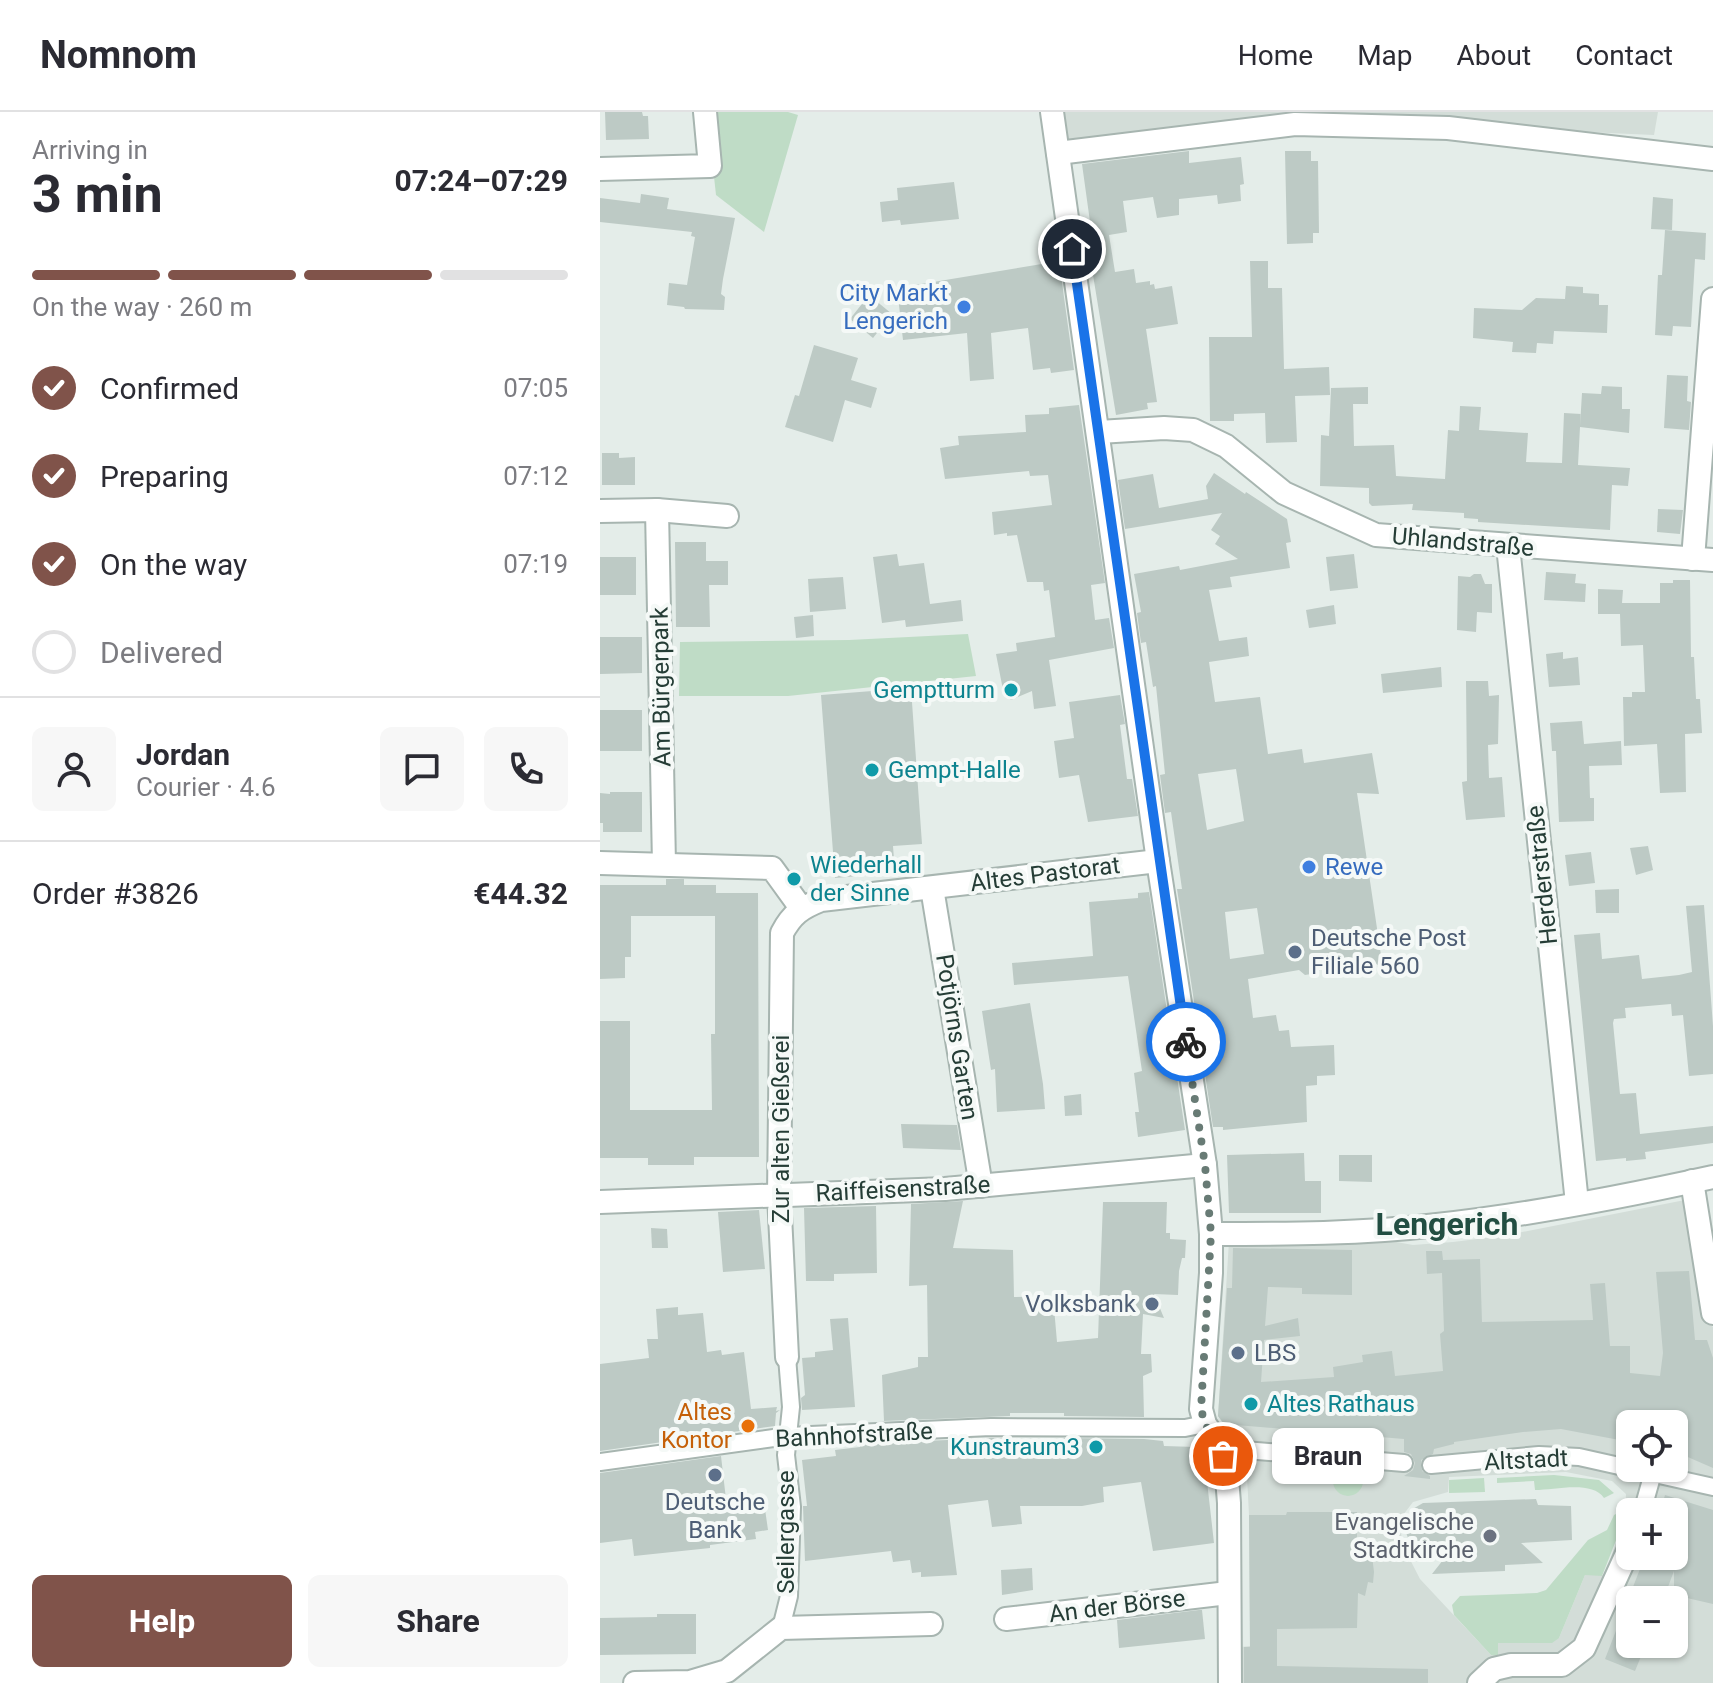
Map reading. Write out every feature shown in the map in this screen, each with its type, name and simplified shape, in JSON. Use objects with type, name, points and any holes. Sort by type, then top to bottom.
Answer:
[{"type":"street","points":[[600,169],[710,166],[705,112]]},
{"type":"street","points":[[1052,112],[1158,861],[1205,1165],[1211,1273],[1201,1409],[1205,1424],[1221,1448],[1226,1465],[1230,1683]]},
{"type":"street","points":[[1058,153],[1295,124],[1448,128],[1713,159]]},
{"type":"street","points":[[1703,560],[1713,299]]},
{"type":"street","name":"Uhlandstraße","points":[[1099,432],[1164,428],[1193,430],[1226,446],[1284,493],[1376,535],[1703,560]]},
{"type":"street","points":[[600,511],[657,510],[727,516]]},
{"type":"street","name":"Am Bürgerpark","points":[[657,510],[664,864]]},
{"type":"street","name":"Herderstraße","points":[[1508,546],[1577,1203]]},
{"type":"street","name":"Altes Pastorat","points":[[801,908],[821,900],[1158,861]]},
{"type":"street","points":[[600,863],[772,868],[801,908]]},
{"type":"street","name":"Potjörns Garten","points":[[932,888],[981,1186]]},
{"type":"street","name":"Zur alten Gießerei","points":[[787,1357],[779,1195],[782,933],[790,918],[801,908]]},
{"type":"street","name":"Raiffeisenstraße","points":[[600,1202],[981,1186],[1205,1165]]},
{"type":"street","points":[[1211,1234],[1306,1234],[1434,1226],[1702,1179],[1713,1313]]},
{"type":"street","name":"Seilergasse","points":[[781,1628],[789,1581],[792,1507],[786,1455],[791,1407],[787,1357]]},
{"type":"street","name":"Bahnhofstraße","points":[[600,1462],[788,1436],[991,1427],[1185,1428],[1205,1424]]},
{"type":"street","points":[[1221,1448],[1404,1463]]},
{"type":"street","name":"Altstadt","points":[[1431,1465],[1539,1455],[1579,1457],[1616,1465]]},
{"type":"street","name":"Altstadt","points":[[1688,1481],[1713,1487]]},
{"type":"street","points":[[1479,1683],[1494,1669],[1511,1665],[1562,1665],[1584,1648],[1620,1570]]},
{"type":"street","name":"An der Börse","points":[[1006,1619],[1228,1593]]},
{"type":"street","name":"Seilergasse","points":[[635,1683],[690,1682],[727,1671],[781,1628],[931,1624]]},
{"type":"shaded area","points":[[1060,112],[1658,112],[1654,135],[1297,119],[1066,151]]},
{"type":"shaded area","points":[[1685,1200],[1705,1320],[1713,1327],[1713,1683],[1241,1683],[1241,1647],[1250,1646],[1246,1457],[1218,1416],[1229,1241],[1380,1239],[1413,1245],[1502,1236]],"holes":[[[1566,1472],[1612,1481],[1626,1494],[1626,1498],[1688,1498],[1688,1570],[1616,1570],[1616,1543],[1603,1575],[1585,1575],[1559,1638],[1498,1643],[1491,1655],[1420,1579],[1402,1544],[1400,1519],[1413,1502],[1448,1492],[1449,1477]]]},
{"type":"green space","points":[[707,112],[788,112],[798,115],[764,232],[716,195]]},
{"type":"green space","points":[[968,634],[976,676],[788,696],[679,696],[680,642],[849,640]]},
{"type":"green space","points":[[1348,1466],[1358,1471],[1363,1481],[1358,1491],[1348,1496],[1338,1491],[1333,1481],[1338,1471]]},
{"type":"green space","points":[[1554,1475],[1599,1480],[1614,1493],[1604,1498],[1591,1489],[1535,1490],[1534,1481],[1497,1483],[1497,1478]]},
{"type":"green space","points":[[1484,1478],[1485,1492],[1449,1493],[1449,1480]]},
{"type":"green space","points":[[1614,1515],[1616,1540],[1602,1576],[1585,1575],[1559,1638],[1552,1643],[1498,1643],[1498,1656],[1491,1655],[1454,1615],[1452,1605],[1460,1596],[1546,1590],[1588,1540],[1607,1530]]},
{"type":"building","points":[[605,112],[642,112],[643,116],[648,116],[649,139],[606,140]]},
{"type":"building","points":[[1189,151],[1189,163],[1241,157],[1244,184],[1240,185],[1241,201],[1218,204],[1217,195],[1179,199],[1179,215],[1157,218],[1153,197],[1123,201],[1127,232],[1109,235],[1115,272],[1134,269],[1136,283],[1150,281],[1155,289],[1172,286],[1178,324],[1146,329],[1157,402],[1147,403],[1148,409],[1116,415],[1093,275],[1088,229],[1091,229],[1082,164]]},
{"type":"building","points":[[1285,151],[1311,151],[1311,161],[1318,161],[1319,233],[1313,233],[1313,243],[1287,244]]},
{"type":"building","points":[[954,182],[959,219],[901,225],[900,220],[882,222],[880,202],[898,200],[897,188]]},
{"type":"building","points":[[641,194],[669,198],[667,209],[735,218],[721,294],[725,297],[724,310],[685,309],[667,305],[669,283],[687,285],[695,237],[691,236],[692,232],[600,222],[600,198],[640,203]]},
{"type":"building","points":[[1653,197],[1673,199],[1672,230],[1651,229]]},
{"type":"building","points":[[1665,230],[1706,233],[1705,260],[1695,259],[1691,327],[1673,326],[1672,336],[1655,335],[1658,275],[1662,275]]},
{"type":"building","points":[[1250,261],[1268,261],[1268,288],[1282,288],[1284,369],[1329,367],[1330,395],[1295,396],[1297,442],[1266,443],[1265,413],[1234,414],[1234,421],[1210,421],[1209,337],[1252,337]]},
{"type":"building","points":[[1054,262],[1055,269],[1060,268],[1074,370],[1051,373],[1050,368],[1033,370],[1028,328],[991,333],[994,379],[970,381],[967,333],[903,340],[897,288]]},
{"type":"building","points":[[1566,286],[1583,287],[1583,293],[1599,294],[1599,305],[1608,305],[1607,333],[1554,331],[1553,344],[1537,343],[1536,353],[1512,352],[1513,342],[1473,338],[1474,308],[1522,310],[1536,298],[1565,299]]},
{"type":"building","points":[[869,295],[892,314],[873,338],[850,319]]},
{"type":"building","points":[[814,345],[858,358],[851,380],[877,388],[871,408],[845,400],[833,442],[785,427],[795,395],[799,396]]},
{"type":"building","points":[[1667,375],[1688,376],[1687,401],[1691,402],[1689,430],[1664,428]]},
{"type":"building","points":[[1602,386],[1622,387],[1622,409],[1630,409],[1629,433],[1580,427],[1578,465],[1630,468],[1628,486],[1612,485],[1610,530],[1478,522],[1478,519],[1464,518],[1464,513],[1412,510],[1413,504],[1372,506],[1369,503],[1369,488],[1320,486],[1321,435],[1329,436],[1331,388],[1368,387],[1368,404],[1353,404],[1354,446],[1394,445],[1396,476],[1445,479],[1448,430],[1459,431],[1460,406],[1481,407],[1479,430],[1528,433],[1526,462],[1562,463],[1564,413],[1581,414],[1582,393],[1601,394]]},
{"type":"building","points":[[1079,405],[1105,583],[1091,585],[1095,620],[1109,618],[1114,648],[1049,660],[1056,706],[1034,709],[1032,691],[1011,700],[1004,695],[996,654],[1017,651],[1016,643],[1055,637],[1049,590],[1044,591],[1043,582],[1027,582],[1017,535],[994,535],[992,512],[1052,505],[1048,475],[1030,476],[1029,471],[945,479],[940,448],[959,445],[958,436],[1026,432],[1025,415],[1049,414],[1049,408]]},
{"type":"building","points":[[602,453],[619,453],[619,458],[635,457],[635,485],[602,485]]},
{"type":"building","points":[[1214,473],[1287,519],[1291,542],[1286,543],[1290,568],[1230,577],[1232,587],[1209,590],[1219,641],[1247,637],[1249,656],[1209,662],[1215,702],[1260,697],[1268,754],[1302,749],[1304,763],[1372,753],[1379,794],[1357,793],[1383,969],[1371,960],[1322,967],[1317,973],[1305,975],[1299,970],[1248,979],[1253,1018],[1276,1015],[1279,1031],[1289,1030],[1291,1047],[1334,1045],[1335,1075],[1317,1076],[1317,1085],[1306,1086],[1307,1122],[1223,1130],[1223,1127],[1213,1127],[1177,889],[1182,889],[1171,812],[1165,813],[1160,775],[1165,774],[1156,686],[1153,687],[1146,642],[1141,643],[1137,613],[1141,612],[1134,574],[1179,566],[1180,570],[1238,559],[1215,544],[1220,536],[1211,530],[1222,513],[1125,529],[1118,480],[1153,474],[1159,508],[1208,499],[1206,486]],"holes":[[[1236,769],[1244,821],[1207,830],[1198,774]],[[1257,908],[1264,954],[1230,959],[1225,912]]]},
{"type":"building","points":[[1658,509],[1683,510],[1680,534],[1657,532]]},
{"type":"building","points":[[675,542],[706,542],[706,561],[728,561],[728,585],[709,585],[710,627],[676,627]]},
{"type":"building","points":[[897,554],[899,566],[924,563],[930,604],[961,600],[963,621],[906,627],[905,620],[882,623],[873,557]]},
{"type":"building","points":[[1354,554],[1358,588],[1330,591],[1326,557]]},
{"type":"building","points":[[600,557],[636,557],[636,595],[600,595]]},
{"type":"building","points":[[1546,572],[1576,574],[1575,583],[1586,584],[1585,602],[1544,600]]},
{"type":"building","points":[[1481,574],[1485,584],[1492,584],[1492,613],[1477,612],[1476,632],[1457,630],[1458,576],[1470,577]]},
{"type":"building","points":[[843,577],[846,609],[810,612],[808,579]]},
{"type":"building","points":[[1673,580],[1690,580],[1691,657],[1694,657],[1696,699],[1700,699],[1702,733],[1685,734],[1686,792],[1660,793],[1657,744],[1624,746],[1623,697],[1632,697],[1632,692],[1645,692],[1643,645],[1621,646],[1620,614],[1598,614],[1598,589],[1623,590],[1622,603],[1660,603],[1660,583],[1673,583]]},
{"type":"building","points":[[1334,605],[1336,624],[1309,628],[1306,610]]},
{"type":"building","points":[[813,615],[814,636],[796,638],[794,617]]},
{"type":"building","points":[[600,637],[642,637],[642,673],[600,674]]},
{"type":"building","points":[[1563,652],[1563,659],[1578,657],[1580,685],[1549,687],[1546,654]]},
{"type":"building","points":[[1441,667],[1442,687],[1383,693],[1381,674]]},
{"type":"building","points":[[1466,681],[1488,681],[1489,696],[1499,695],[1498,744],[1488,745],[1489,778],[1502,777],[1505,817],[1466,820],[1462,782],[1467,781]]},
{"type":"building","name":"Gempt-Halle","points":[[911,688],[922,844],[893,846],[895,873],[835,878],[821,695]]},
{"type":"building","points":[[1120,695],[1125,724],[1120,725],[1127,779],[1132,779],[1138,816],[1088,822],[1079,775],[1059,778],[1054,741],[1074,738],[1069,702]]},
{"type":"building","points":[[600,710],[642,710],[642,751],[600,751]]},
{"type":"building","points":[[1582,721],[1584,744],[1621,741],[1622,765],[1589,766],[1594,821],[1559,822],[1556,751],[1552,751],[1550,723]]},
{"type":"building","points":[[642,792],[642,832],[603,832],[600,793]]},
{"type":"building","points":[[1648,846],[1653,870],[1636,875],[1630,848]]},
{"type":"building","points":[[1591,852],[1595,883],[1569,886],[1565,855]]},
{"type":"building","points":[[666,879],[684,879],[684,885],[716,885],[716,893],[758,893],[759,1157],[694,1157],[694,1165],[648,1165],[648,1158],[600,1158],[600,1021],[630,1021],[630,1110],[712,1110],[715,916],[631,916],[631,957],[625,957],[625,978],[600,979],[600,885],[666,885]]},
{"type":"building","points":[[1619,889],[1619,913],[1596,913],[1595,890]]},
{"type":"building","points":[[1149,892],[1185,1130],[1138,1137],[1135,1112],[1139,1112],[1134,1073],[1142,1071],[1128,976],[1014,985],[1012,963],[1093,956],[1089,902],[1138,898],[1138,893]]},
{"type":"building","points":[[1704,905],[1713,1026],[1713,1074],[1689,1076],[1683,1015],[1672,1016],[1671,1004],[1625,1008],[1626,1018],[1614,1019],[1613,1023],[1620,1094],[1636,1093],[1640,1134],[1713,1126],[1713,1143],[1645,1152],[1646,1159],[1596,1161],[1574,935],[1600,933],[1602,959],[1639,955],[1642,979],[1692,972],[1686,906]]},
{"type":"building","points":[[1030,1003],[1045,1109],[997,1112],[995,1069],[991,1070],[982,1011]]},
{"type":"building","points":[[1081,1094],[1082,1115],[1065,1116],[1064,1096]]},
{"type":"building","points":[[901,1124],[957,1125],[961,1150],[903,1148]]},
{"type":"building","points":[[1304,1153],[1305,1181],[1321,1181],[1321,1213],[1229,1213],[1227,1155]]},
{"type":"building","points":[[1339,1155],[1372,1155],[1372,1182],[1339,1181]]},
{"type":"building","points":[[963,1201],[953,1248],[1013,1250],[1014,1297],[1053,1296],[1057,1342],[1098,1338],[1103,1202],[1167,1202],[1166,1233],[1170,1233],[1170,1239],[1186,1240],[1185,1258],[1182,1258],[1179,1271],[1178,1295],[1154,1294],[1164,1318],[1143,1314],[1141,1354],[1151,1354],[1152,1372],[1143,1376],[1144,1417],[1010,1413],[1010,1416],[884,1421],[882,1375],[918,1367],[918,1357],[928,1357],[927,1285],[909,1286],[911,1204]]},
{"type":"building","points":[[876,1206],[877,1273],[834,1274],[834,1281],[806,1281],[804,1208]]},
{"type":"building","points":[[759,1210],[765,1269],[723,1272],[718,1212]]},
{"type":"building","points":[[651,1228],[667,1229],[668,1248],[652,1248]]},
{"type":"building","points":[[1233,1248],[1352,1250],[1352,1295],[1302,1294],[1302,1288],[1268,1287],[1265,1326],[1298,1318],[1300,1336],[1264,1340],[1261,1382],[1334,1377],[1333,1367],[1363,1362],[1362,1355],[1392,1351],[1395,1376],[1443,1371],[1440,1334],[1444,1331],[1442,1273],[1427,1274],[1426,1251],[1442,1251],[1443,1260],[1480,1259],[1482,1322],[1593,1320],[1590,1284],[1605,1283],[1610,1346],[1630,1346],[1630,1373],[1660,1376],[1663,1353],[1656,1272],[1689,1271],[1695,1340],[1707,1340],[1713,1358],[1713,1468],[1688,1457],[1688,1410],[1616,1410],[1616,1439],[1561,1429],[1454,1442],[1434,1449],[1433,1454],[1421,1460],[1422,1471],[1430,1479],[1404,1476],[1413,1470],[1415,1463],[1411,1454],[1404,1452],[1404,1439],[1224,1424],[1218,1416],[1227,1288],[1232,1288]]},
{"type":"building","points":[[678,1307],[678,1315],[703,1313],[707,1352],[721,1350],[722,1355],[744,1352],[751,1409],[777,1407],[776,1411],[780,1410],[776,1413],[775,1426],[600,1451],[600,1364],[649,1358],[647,1339],[658,1339],[656,1309]]},
{"type":"building","points":[[848,1318],[855,1407],[802,1410],[801,1398],[805,1395],[802,1358],[815,1357],[815,1352],[833,1350],[830,1319]]},
{"type":"building","points":[[1012,1438],[1013,1445],[1052,1445],[1064,1438],[1144,1439],[1163,1441],[1164,1446],[1196,1447],[1204,1455],[1214,1543],[1153,1551],[1141,1482],[1103,1487],[1104,1502],[1082,1506],[1020,1506],[1022,1524],[992,1527],[988,1500],[948,1505],[957,1575],[921,1577],[921,1572],[912,1573],[910,1560],[893,1562],[891,1551],[805,1561],[803,1506],[807,1506],[802,1460],[836,1456],[835,1450],[860,1447],[860,1444]]},
{"type":"building","points":[[721,1456],[727,1508],[764,1502],[768,1530],[755,1532],[756,1539],[710,1545],[710,1548],[634,1556],[632,1539],[600,1543],[600,1473]]},
{"type":"building","name":"Evangelische Stadtkirche","points":[[1536,1499],[1538,1505],[1571,1506],[1572,1540],[1521,1543],[1543,1563],[1505,1565],[1505,1571],[1432,1574],[1443,1560],[1412,1548],[1405,1530],[1411,1510],[1423,1503]]},
{"type":"building","points":[[1688,1502],[1713,1510],[1713,1604],[1688,1598],[1688,1586],[1674,1586],[1674,1571],[1668,1586],[1633,1586],[1640,1570],[1688,1570]]},
{"type":"building","points":[[1287,1512],[1357,1512],[1357,1542],[1370,1539],[1374,1572],[1373,1583],[1368,1582],[1365,1596],[1358,1593],[1357,1628],[1277,1629],[1277,1666],[1428,1669],[1428,1683],[1244,1683],[1244,1647],[1250,1647],[1249,1515],[1286,1515]]},
{"type":"building","points":[[1032,1568],[1033,1590],[1002,1595],[1001,1570]]},
{"type":"building","points":[[1202,1610],[1205,1639],[1119,1648],[1117,1620]]},
{"type":"building","points":[[657,1614],[696,1614],[696,1654],[600,1655],[600,1618],[657,1617]]},
{"type":"building","points":[[1616,1631],[1616,1658],[1640,1658],[1635,1671],[1605,1659]]},
{"type":"way so far","points":[[1186,1042],[1205,1165],[1211,1234],[1201,1409],[1205,1424],[1223,1456]]},
{"type":"place","name":"City Markt Lengerich","points":[[964,307]]},
{"type":"place","name":"Gemptturm","points":[[1011,690]]},
{"type":"place","name":"Gempt-Halle","points":[[872,770]]},
{"type":"place","name":"Rewe","points":[[1309,867]]},
{"type":"place","name":"Wiederhall der Sinne","points":[[794,879]]},
{"type":"place","name":"Deutsche Post Filiale 560","points":[[1295,952]]},
{"type":"place","name":"Volksbank","points":[[1152,1304]]},
{"type":"place","name":"LBS","points":[[1238,1353]]},
{"type":"place","name":"Altes Rathaus","points":[[1251,1404]]},
{"type":"place","name":"Altes Kontor","points":[[748,1426]]},
{"type":"place","name":"Kunstraum3","points":[[1096,1447]]},
{"type":"place","name":"Braun","points":[[1223,1456]]},
{"type":"place","name":"Deutsche Bank","points":[[715,1475]]},
{"type":"place","name":"Evangelische Stadtkirche","points":[[1490,1536]]},
{"type":"district","name":"Lengerich","points":[[1447,1224]]},
{"type":"route","points":[[1072,249],[1186,1042]]}]
